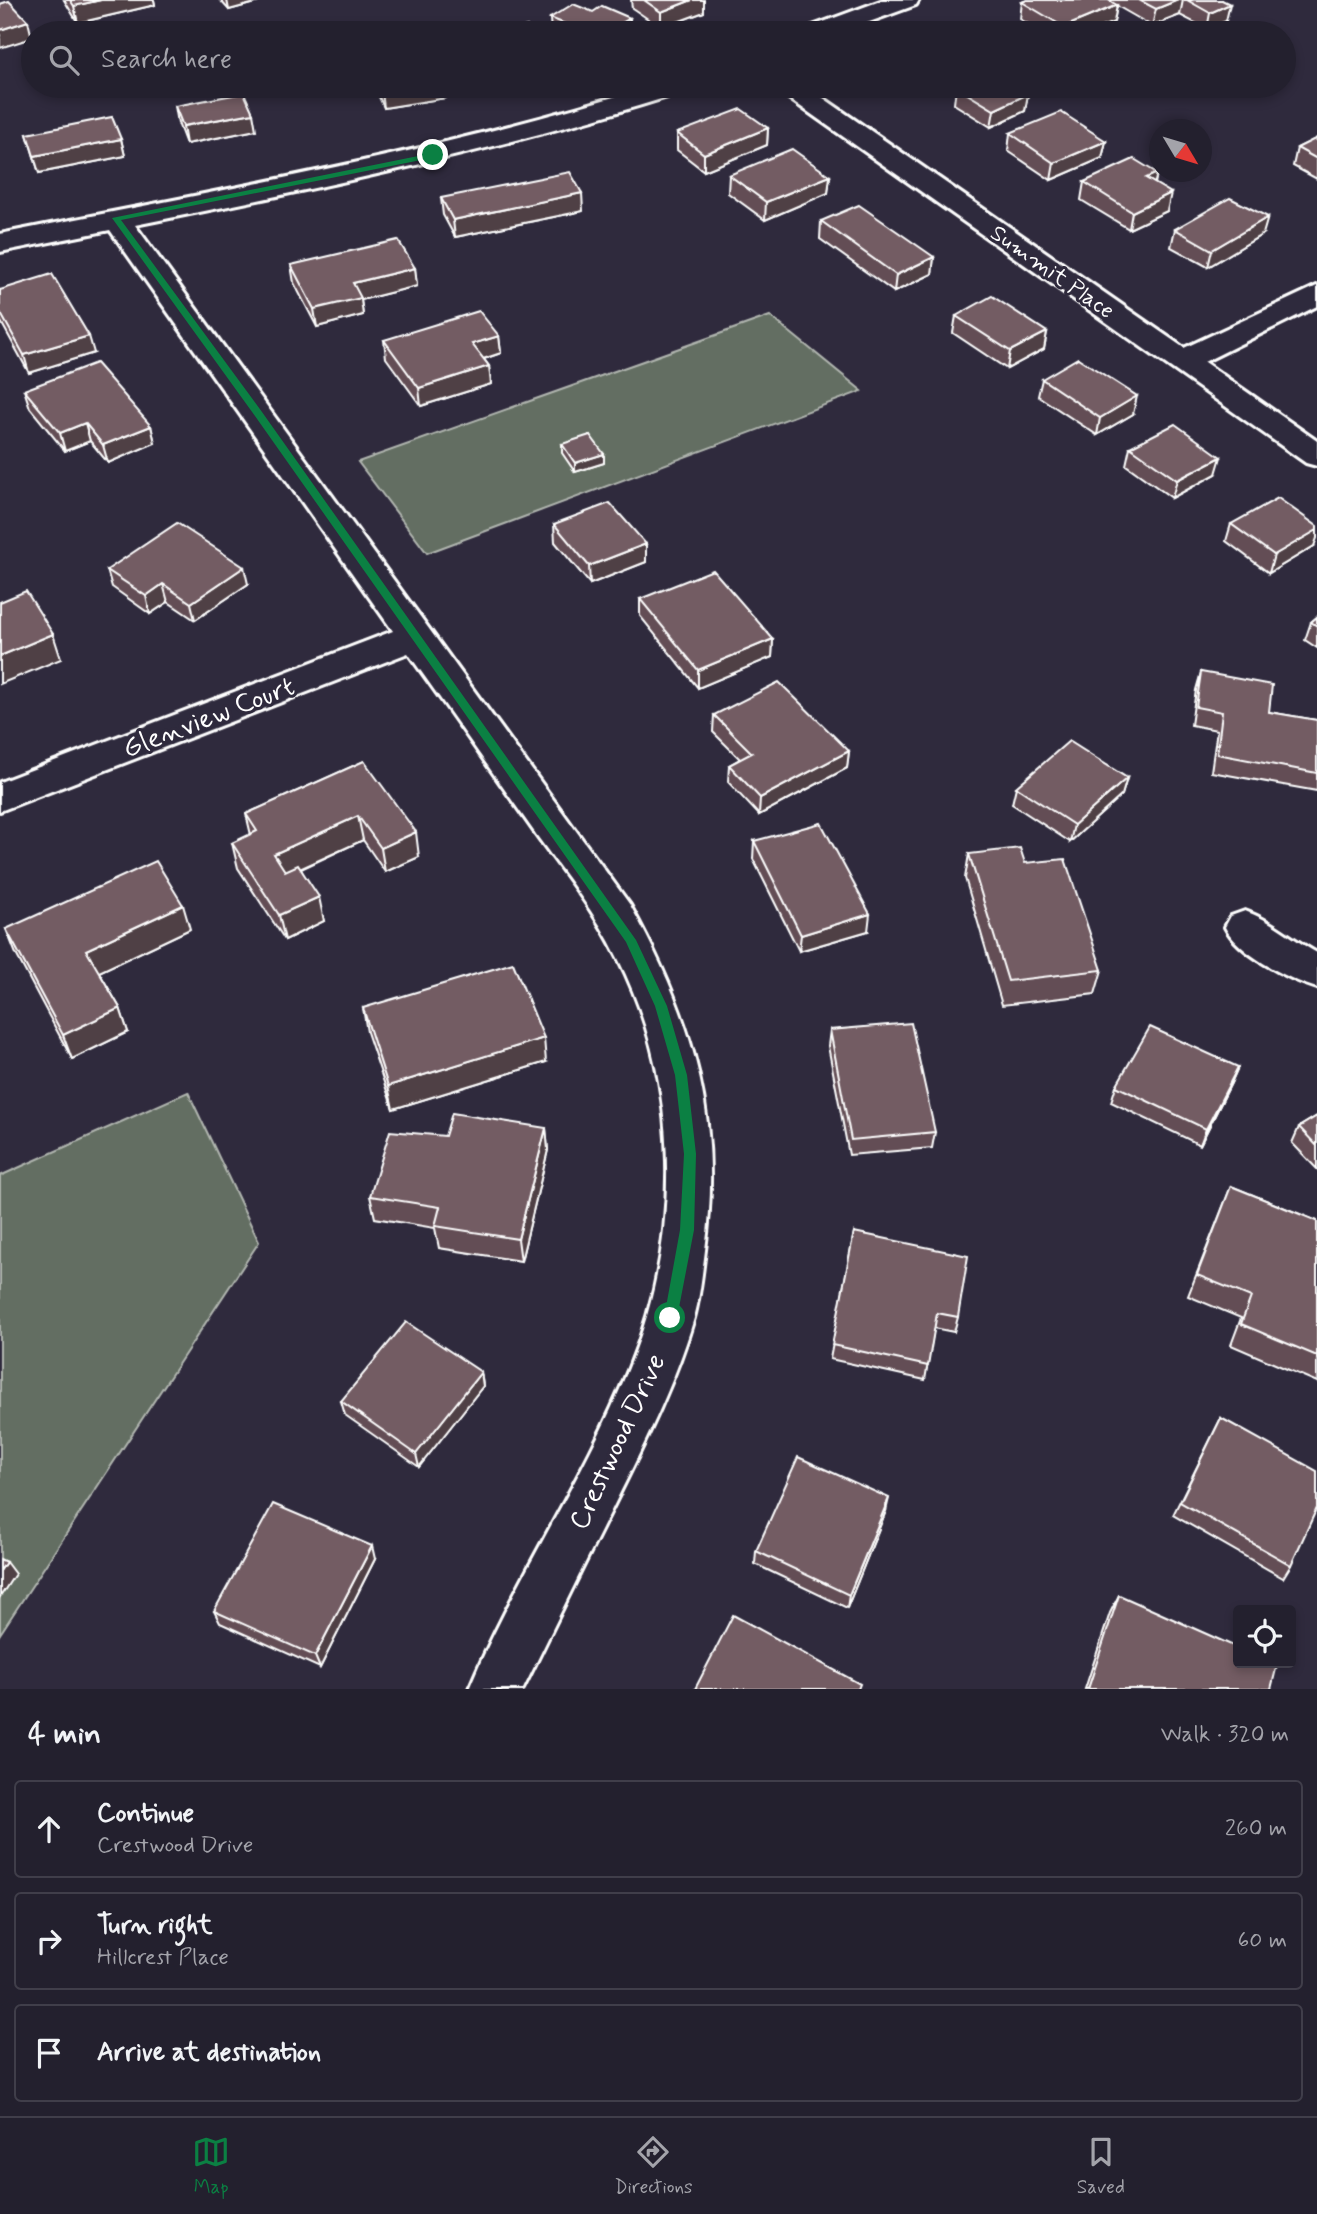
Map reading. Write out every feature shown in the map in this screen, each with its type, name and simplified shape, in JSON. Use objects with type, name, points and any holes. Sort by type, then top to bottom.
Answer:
[{"type":"street","points":[[849,21],[906,0]]},
{"type":"street","points":[[0,243],[433,155],[514,136],[639,98]]},
{"type":"street","name":"Summit Place","points":[[806,98],[1317,456]]},
{"type":"street","name":"Crestwood Drive","points":[[116,218],[630,940],[661,1006],[681,1075],[690,1154],[687,1230],[673,1305],[642,1398],[495,1689]]},
{"type":"street","points":[[1182,361],[1317,295]]},
{"type":"street","name":"Glenview Court","points":[[0,797],[416,636]]},
{"type":"street","points":[[1245,927],[1279,951],[1317,972]]},
{"type":"green space","points":[[770,316],[862,391],[427,553],[358,462]]},
{"type":"green space","points":[[188,1092],[259,1242],[0,1634],[0,1176]]},
{"type":"building","points":[[70,0],[101,0],[74,6]]},
{"type":"building","points":[[644,0],[692,0],[661,12]]},
{"type":"building","points":[[1108,0],[1117,5],[1078,21],[1054,21],[1022,2]]},
{"type":"building","points":[[1139,0],[1178,0],[1156,9]]},
{"type":"building","points":[[1187,0],[1222,0],[1230,4],[1210,13]]},
{"type":"building","points":[[9,1],[28,21],[21,21],[0,30],[0,4]]},
{"type":"building","points":[[573,4],[593,12],[602,6],[630,18],[625,21],[558,21],[550,18]]},
{"type":"building","points":[[217,98],[246,98],[253,113],[183,126],[175,106]]},
{"type":"building","points":[[974,98],[1020,98],[994,110]]},
{"type":"building","points":[[741,109],[768,128],[704,154],[677,133]]},
{"type":"building","points":[[1061,112],[1106,141],[1054,163],[1010,133]]},
{"type":"building","points":[[112,117],[121,139],[34,156],[27,134]]},
{"type":"building","points":[[1317,138],[1317,159],[1297,148]]},
{"type":"building","points":[[792,149],[830,176],[766,202],[729,175]]},
{"type":"building","points":[[1134,159],[1149,168],[1149,177],[1146,178],[1149,182],[1171,193],[1132,212],[1084,182]]},
{"type":"building","points":[[570,172],[582,193],[453,220],[441,198]]},
{"type":"building","points":[[1230,198],[1268,217],[1212,250],[1175,229]]},
{"type":"building","points":[[859,205],[934,257],[896,275],[821,221]]},
{"type":"building","points":[[398,240],[415,268],[353,283],[361,298],[314,309],[291,265]]},
{"type":"building","points":[[52,274],[89,336],[24,355],[0,312],[0,290]]},
{"type":"building","points":[[992,296],[1047,332],[1010,351],[956,316]]},
{"type":"building","points":[[479,311],[499,336],[472,344],[489,366],[419,388],[384,340]]},
{"type":"building","points":[[1078,358],[1137,396],[1100,418],[1042,379]]},
{"type":"building","points":[[96,363],[151,426],[103,445],[85,423],[60,433],[24,390]]},
{"type":"building","points":[[1175,424],[1221,457],[1177,480],[1130,447]]},
{"type":"building","points":[[590,435],[604,454],[575,463],[562,444]]},
{"type":"building","points":[[1278,498],[1317,526],[1317,530],[1274,555],[1231,524]]},
{"type":"building","points":[[610,503],[646,544],[589,566],[554,524]]},
{"type":"building","points":[[177,523],[244,567],[191,603],[163,584],[146,596],[107,570]]},
{"type":"building","points":[[713,570],[773,639],[698,670],[640,599]]},
{"type":"building","points":[[26,591],[53,634],[0,656],[0,602]]},
{"type":"building","points":[[1201,672],[1272,685],[1269,712],[1317,720],[1317,773],[1217,754],[1222,712],[1196,707]]},
{"type":"building","points":[[779,682],[849,751],[760,798],[729,765],[752,753],[714,715]]},
{"type":"building","points":[[1069,741],[1127,778],[1074,825],[1016,787]]},
{"type":"building","points":[[364,761],[416,832],[381,848],[358,816],[274,854],[285,871],[298,865],[319,897],[279,915],[232,843],[257,831],[246,814]]},
{"type":"building","points":[[821,823],[870,914],[801,935],[754,841]]},
{"type":"building","points":[[1020,848],[1025,863],[1065,859],[1102,970],[1008,981],[969,854]]},
{"type":"building","points":[[156,861],[183,905],[86,950],[120,1008],[63,1035],[6,929]]},
{"type":"building","points":[[513,963],[544,1038],[388,1086],[363,1008]]},
{"type":"building","points":[[911,1023],[935,1132],[851,1140],[830,1030]]},
{"type":"building","points":[[1150,1027],[1238,1067],[1206,1129],[1116,1086]]},
{"type":"building","points":[[452,1113],[546,1128],[518,1239],[435,1226],[440,1207],[370,1196],[390,1131],[445,1136]]},
{"type":"building","points":[[1317,1116],[1317,1146],[1299,1127]]},
{"type":"building","points":[[1231,1186],[1317,1221],[1317,1356],[1241,1324],[1251,1297],[1197,1275]]},
{"type":"building","points":[[854,1232],[968,1256],[958,1317],[937,1313],[928,1366],[832,1345]]},
{"type":"building","points":[[406,1322],[481,1372],[416,1454],[341,1401]]},
{"type":"building","points":[[1221,1418],[1317,1471],[1317,1508],[1291,1565],[1180,1502]]},
{"type":"building","points":[[798,1457],[889,1498],[849,1595],[756,1551]]},
{"type":"building","points":[[273,1504],[372,1546],[315,1656],[214,1611]]},
{"type":"building","points":[[0,1559],[6,1562],[0,1571]]},
{"type":"building","points":[[1119,1595],[1233,1646],[1233,1668],[1276,1668],[1271,1689],[1088,1689]]},
{"type":"building","points":[[733,1615],[860,1684],[858,1689],[695,1689]]},
{"type":"route","points":[[433,155],[116,218],[616,916],[630,940],[661,1006],[681,1075],[690,1154],[687,1230],[670,1318]]}]
